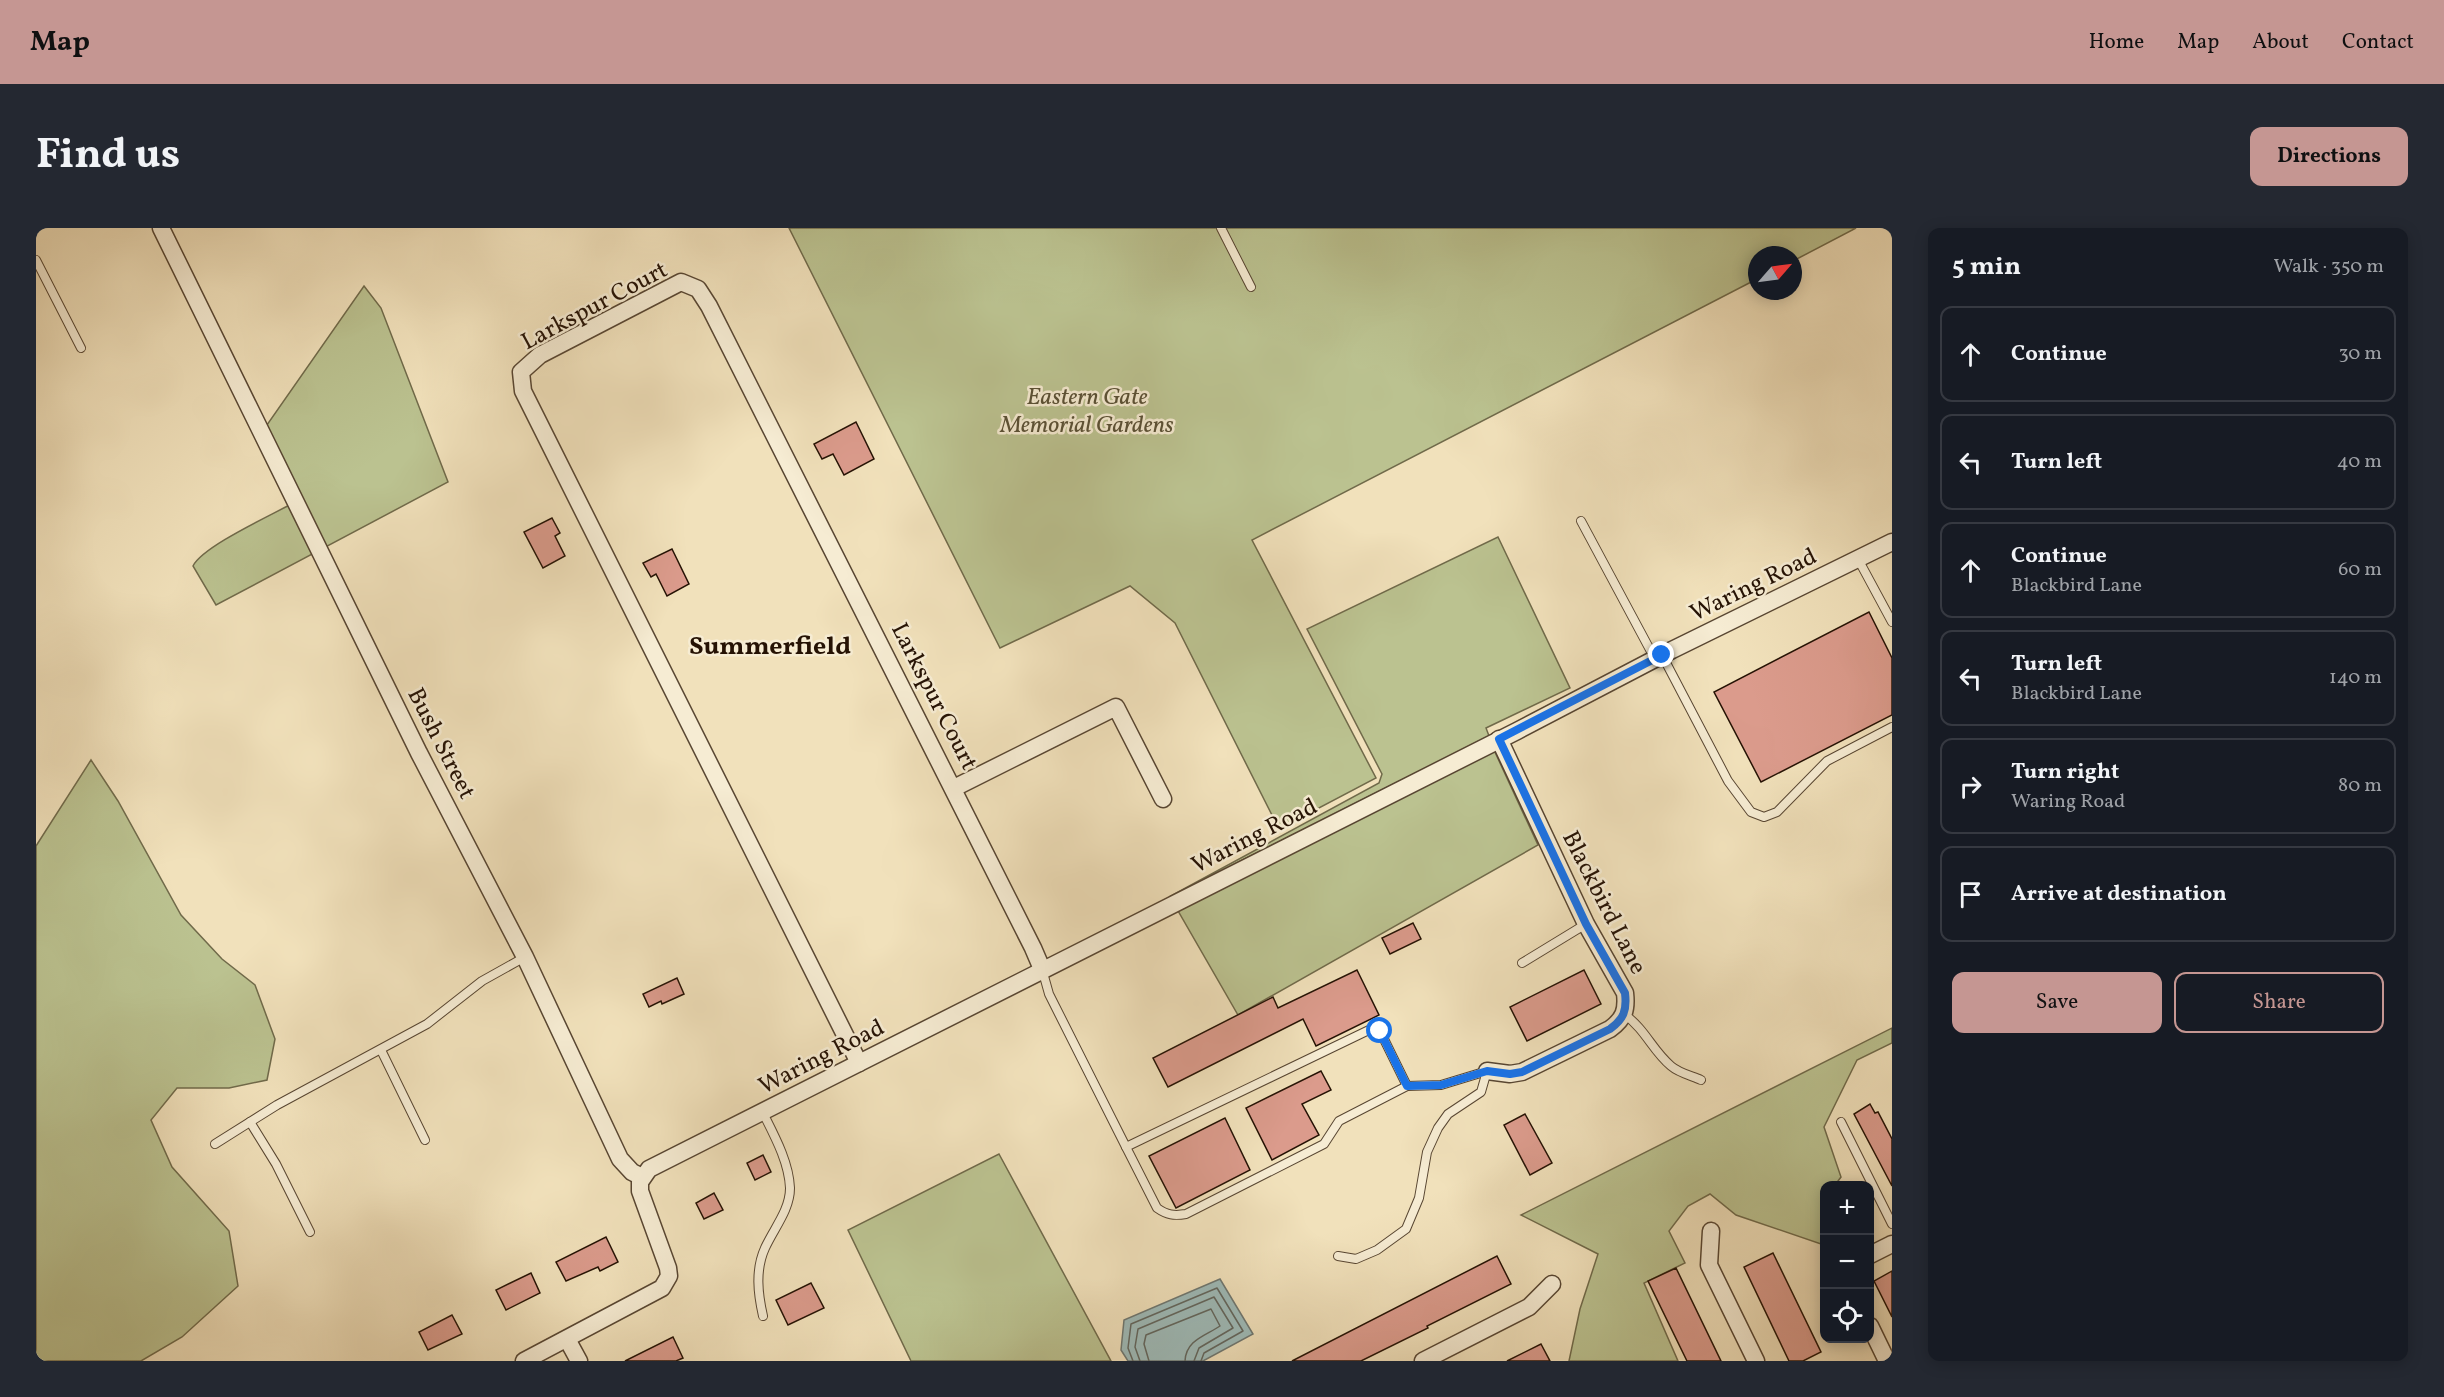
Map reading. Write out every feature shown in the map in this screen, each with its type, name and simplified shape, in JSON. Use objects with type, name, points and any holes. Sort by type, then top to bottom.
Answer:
[{"type":"street","name":"Bush Street","points":[[161,228],[419,753],[525,957],[620,1159],[632,1172],[642,1177]]},
{"type":"street","name":"Larkspur Court","points":[[859,1063],[523,391],[521,372],[540,355],[681,282],[698,289],[709,306],[954,788],[1042,969]]},
{"type":"street","name":"Waring Road","points":[[642,1177],[649,1170],[1042,969],[1659,657],[1892,542]]},
{"type":"street","points":[[954,788],[1116,707],[1163,799]]},
{"type":"street","name":"Blackbird Lane","points":[[1487,1071],[1510,1074],[1522,1072],[1610,1029],[1619,1023],[1626,1004],[1625,993],[1586,924],[1499,739]]},
{"type":"street","points":[[524,1361],[662,1288],[669,1276],[640,1191],[642,1177]]},
{"type":"street","points":[[1711,1231],[1709,1265],[1756,1361]]},
{"type":"street","points":[[1874,1253],[1892,1244]]},
{"type":"street","points":[[1423,1361],[1529,1307],[1552,1284]]},
{"type":"street","points":[[1874,1336],[1887,1361]]},
{"type":"street","points":[[567,1339],[579,1361]]},
{"type":"lane","points":[[1221,228],[1251,287]]},
{"type":"lane","points":[[36,260],[81,348]]},
{"type":"lane","points":[[1581,521],[1728,781],[1751,812],[1764,817],[1777,812],[1827,760],[1892,727]]},
{"type":"lane","points":[[1858,559],[1892,622]]},
{"type":"lane","points":[[1522,963],[1586,924]]},
{"type":"lane","points":[[215,1144],[277,1105],[381,1050],[446,1011],[482,981],[525,957]]},
{"type":"lane","points":[[1042,969],[1049,994],[1126,1147],[1158,1208],[1166,1214],[1175,1216],[1186,1214],[1324,1144],[1339,1121],[1407,1086],[1441,1085],[1487,1071]]},
{"type":"lane","points":[[1624,1014],[1637,1024],[1654,1049],[1673,1068],[1701,1080]]},
{"type":"lane","points":[[1126,1147],[1371,1029],[1380,1031],[1407,1086]]},
{"type":"lane","points":[[381,1050],[425,1140]]},
{"type":"lane","points":[[1338,1256],[1356,1259],[1377,1250],[1406,1229],[1419,1198],[1427,1152],[1438,1128],[1448,1114],[1481,1092],[1487,1071]]},
{"type":"lane","points":[[763,1113],[780,1150],[790,1189],[788,1203],[762,1256],[758,1294],[763,1316]]},
{"type":"lane","points":[[250,1122],[276,1164],[310,1232]]},
{"type":"lane","points":[[1841,1122],[1892,1224]]},
{"type":"green space","name":"Eastern Gate Memorial Gardens","points":[[789,228],[1856,228],[1802,256],[1802,246],[1748,246],[1748,284],[1252,540],[1376,778],[1279,829],[1175,623],[1130,586],[1000,648]]},
{"type":"green space","points":[[364,286],[381,308],[448,482],[216,605],[193,566],[199,558],[224,540],[295,502],[262,432]]},
{"type":"green space","points":[[1498,537],[1570,688],[1486,728],[1489,736],[1169,897],[1379,783],[1382,774],[1307,629]]},
{"type":"green space","points":[[1494,750],[1538,845],[1238,1015],[1177,909]]},
{"type":"green space","points":[[91,760],[118,801],[181,915],[222,959],[255,985],[275,1039],[267,1080],[229,1088],[177,1088],[151,1120],[172,1167],[229,1231],[238,1286],[182,1337],[141,1361],[36,1361],[36,846]]},
{"type":"green space","points":[[1892,1028],[1892,1043],[1857,1060],[1824,1127],[1841,1177],[1838,1181],[1820,1181],[1820,1244],[1736,1215],[1710,1194],[1688,1206],[1669,1231],[1685,1263],[1644,1283],[1678,1361],[1569,1361],[1580,1309],[1598,1254],[1521,1215]]},
{"type":"green space","points":[[999,1154],[1111,1361],[911,1361],[848,1230]]},
{"type":"water","points":[[1220,1279],[1253,1334],[1203,1361],[1128,1361],[1121,1350],[1124,1320]]},
{"type":"building","points":[[856,422],[874,459],[844,475],[833,454],[822,459],[814,444]]},
{"type":"building","points":[[552,518],[560,533],[555,536],[565,556],[543,568],[524,532]]},
{"type":"building","points":[[672,549],[689,584],[667,596],[656,574],[651,577],[643,563]]},
{"type":"building","points":[[1869,612],[1892,658],[1892,715],[1761,782],[1714,692]]},
{"type":"building","points":[[1413,923],[1421,939],[1390,954],[1382,938]]},
{"type":"building","points":[[1357,970],[1379,1015],[1316,1046],[1303,1019],[1168,1087],[1153,1058],[1273,997],[1278,1008]]},
{"type":"building","points":[[1584,970],[1601,1004],[1527,1041],[1510,1007]]},
{"type":"building","points":[[677,978],[684,994],[649,1007],[643,994]]},
{"type":"building","points":[[1321,1071],[1331,1090],[1302,1104],[1319,1135],[1272,1160],[1246,1108]]},
{"type":"building","points":[[1870,1104],[1875,1113],[1878,1112],[1892,1139],[1892,1186],[1854,1114]]},
{"type":"building","points":[[1525,1114],[1552,1163],[1530,1175],[1504,1125]]},
{"type":"building","points":[[1225,1118],[1250,1170],[1176,1208],[1149,1156]]},
{"type":"building","points":[[763,1155],[771,1172],[755,1180],[747,1163]]},
{"type":"building","points":[[714,1193],[723,1210],[704,1219],[696,1203]]},
{"type":"building","points":[[606,1237],[618,1262],[600,1271],[598,1267],[566,1281],[556,1262]]},
{"type":"building","points":[[1773,1253],[1821,1352],[1803,1361],[1789,1361],[1744,1267]]},
{"type":"building","points":[[1497,1256],[1511,1284],[1427,1326],[1428,1328],[1361,1361],[1292,1361]]},
{"type":"building","points":[[1676,1268],[1721,1361],[1687,1361],[1648,1281]]},
{"type":"building","points":[[1892,1271],[1892,1317],[1874,1281]]},
{"type":"building","points":[[531,1273],[540,1293],[506,1310],[496,1290]]},
{"type":"building","points":[[811,1283],[824,1308],[788,1325],[776,1300]]},
{"type":"building","points":[[452,1315],[462,1334],[428,1350],[419,1332]]},
{"type":"building","points":[[673,1337],[683,1358],[676,1361],[625,1361]]},
{"type":"building","points":[[1541,1344],[1550,1361],[1507,1361]]},
{"type":"district","name":"Summerfield","points":[[770,645]]},
{"type":"route","points":[[1380,1031],[1407,1086],[1441,1085],[1487,1071],[1510,1074],[1522,1072],[1619,1023],[1624,1014],[1625,993],[1586,924],[1499,739],[1662,655]]}]
